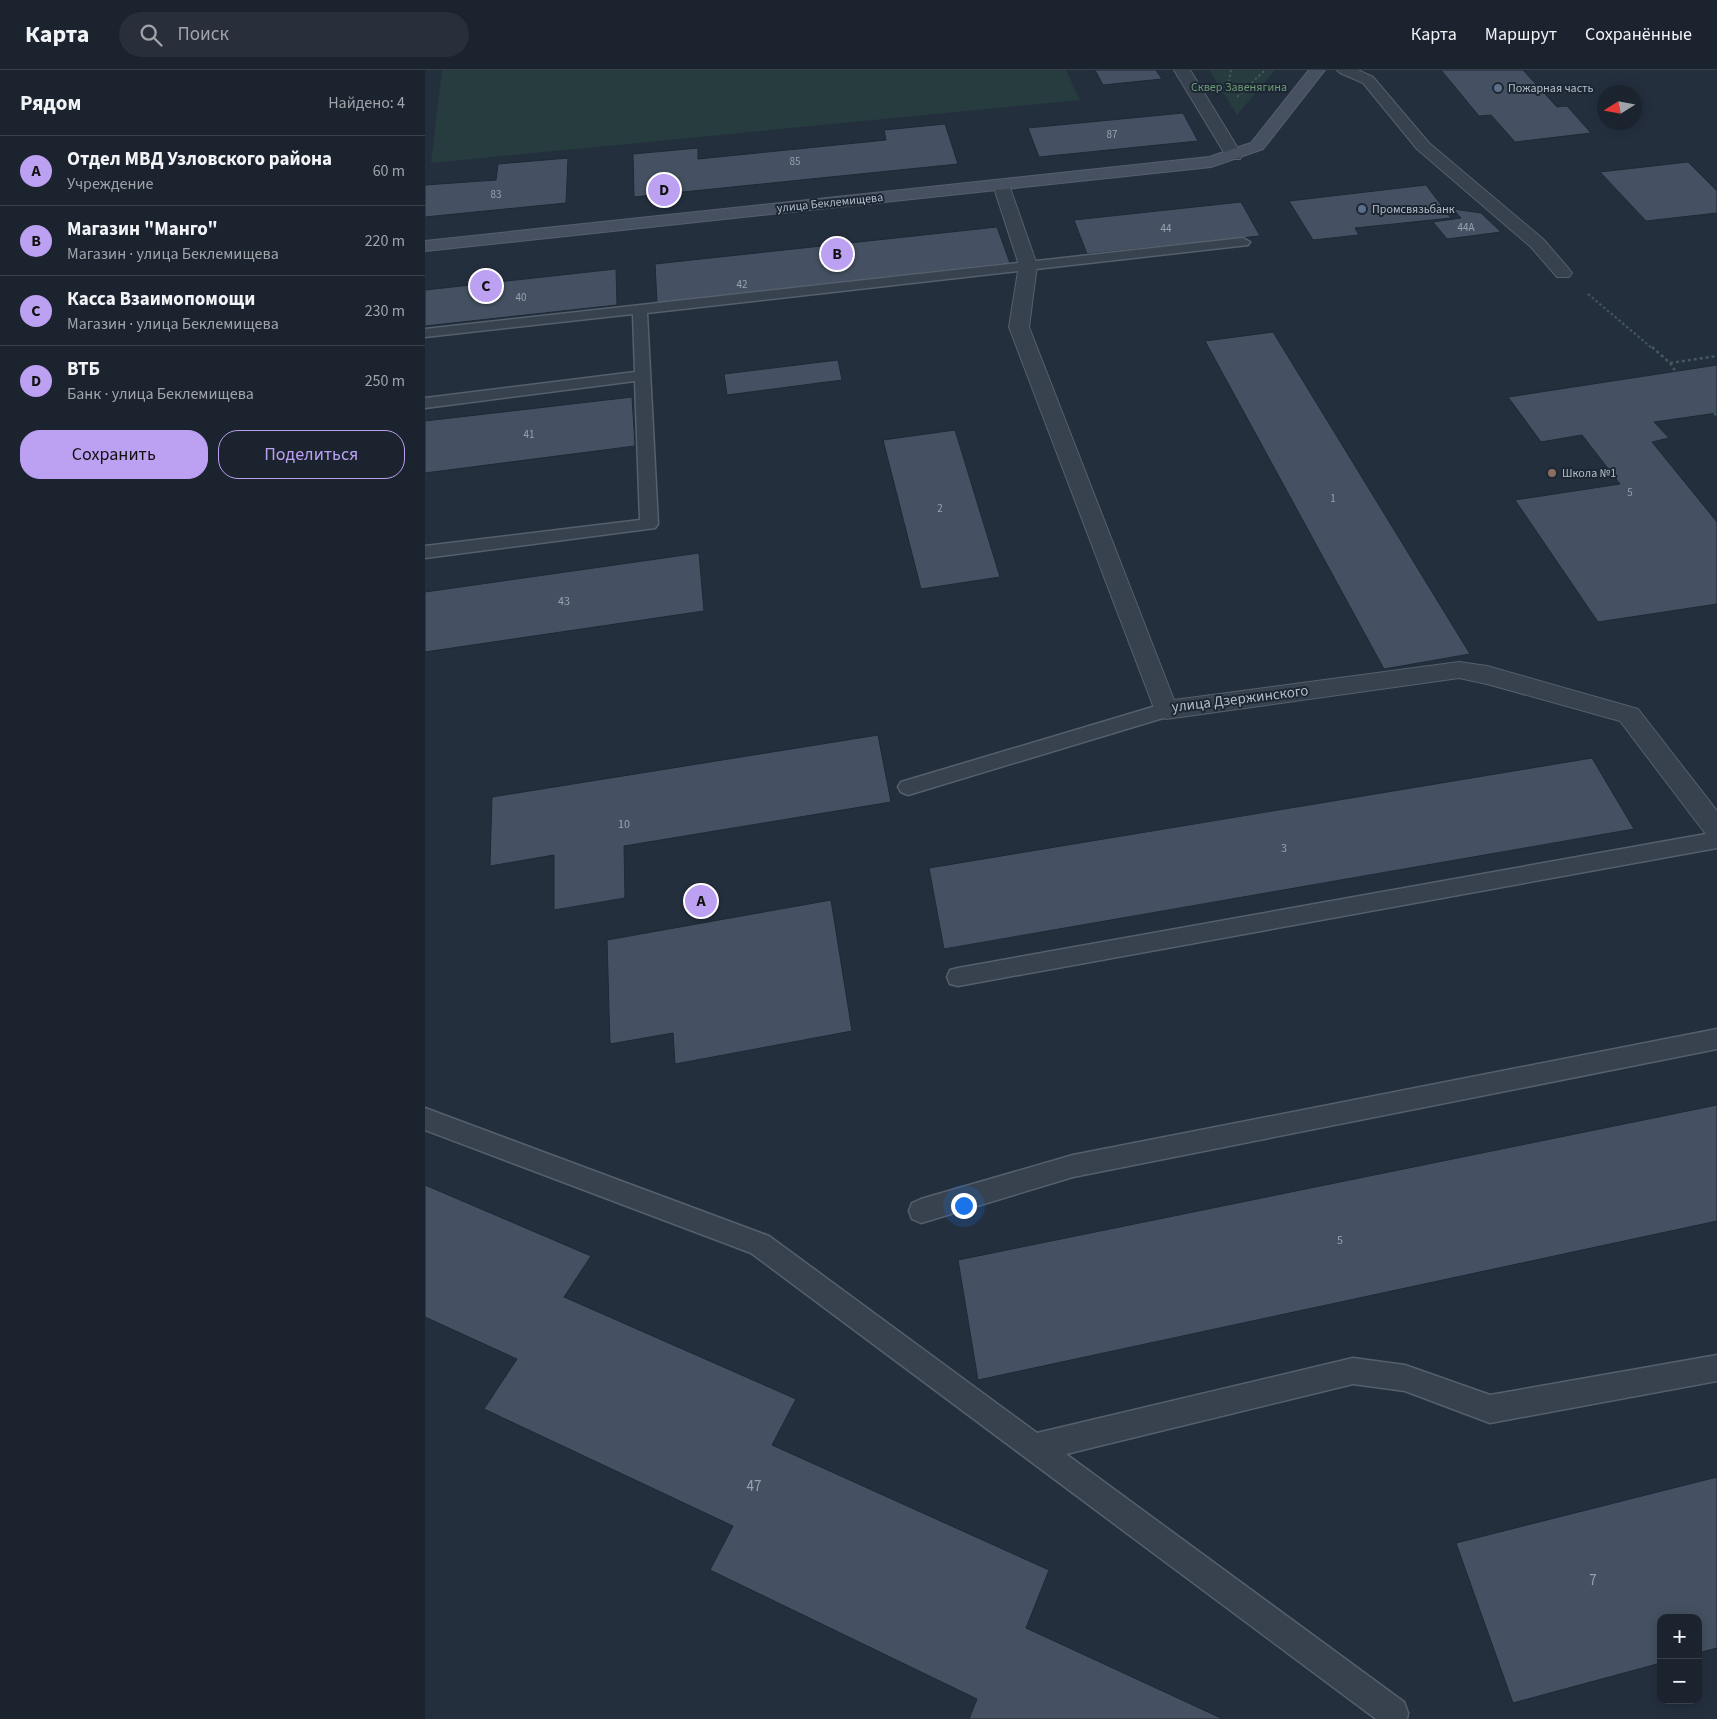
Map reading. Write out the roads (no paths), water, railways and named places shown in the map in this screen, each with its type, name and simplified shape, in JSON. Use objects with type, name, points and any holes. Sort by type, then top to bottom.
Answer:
[{"type":"main road","name":"улица Беклемищева","points":[[425,246],[1001,186],[1211,162],[1257,146],[1317,70]]},
{"type":"street","points":[[1182,70],[1234,155]]},
{"type":"street","points":[[1345,70],[1368,80],[1423,146],[1537,243],[1563,273]]},
{"type":"street","name":"улица Дзержинского","points":[[1001,186],[1028,265],[1019,327],[1166,710],[1459,670],[1487,675],[1629,716],[1717,830]]},
{"type":"lane","points":[[425,333],[1243,242]]},
{"type":"lane","points":[[425,552],[649,524],[640,309]]},
{"type":"lane","points":[[425,403],[642,376]]},
{"type":"lane","points":[[908,788],[1166,710]]},
{"type":"lane","points":[[958,977],[1717,840]]},
{"type":"lane","points":[[921,1210],[1082,1164],[1717,1039]]},
{"type":"lane","points":[[425,1119],[760,1244],[1395,1717]]},
{"type":"lane","points":[[1035,1447],[1353,1371],[1405,1378],[1490,1410],[1717,1368]]},
{"type":"place","name":"Пожарная часть","points":[[1498,88]]},
{"type":"place","name":"ВТБ","points":[[664,190]]},
{"type":"place","name":"Промсвязьбанк","points":[[1362,209]]},
{"type":"place","name":"Магазин \"Манго\"","points":[[837,254]]},
{"type":"place","name":"Касса Взаимопомощи","points":[[486,286]]},
{"type":"place","name":"Школа №1","points":[[1552,473]]},
{"type":"place","name":"Отдел МВД Узловского района","points":[[701,901]]},
{"type":"park label","name":"Сквер Завенягина","points":[[1239,87]]}]
